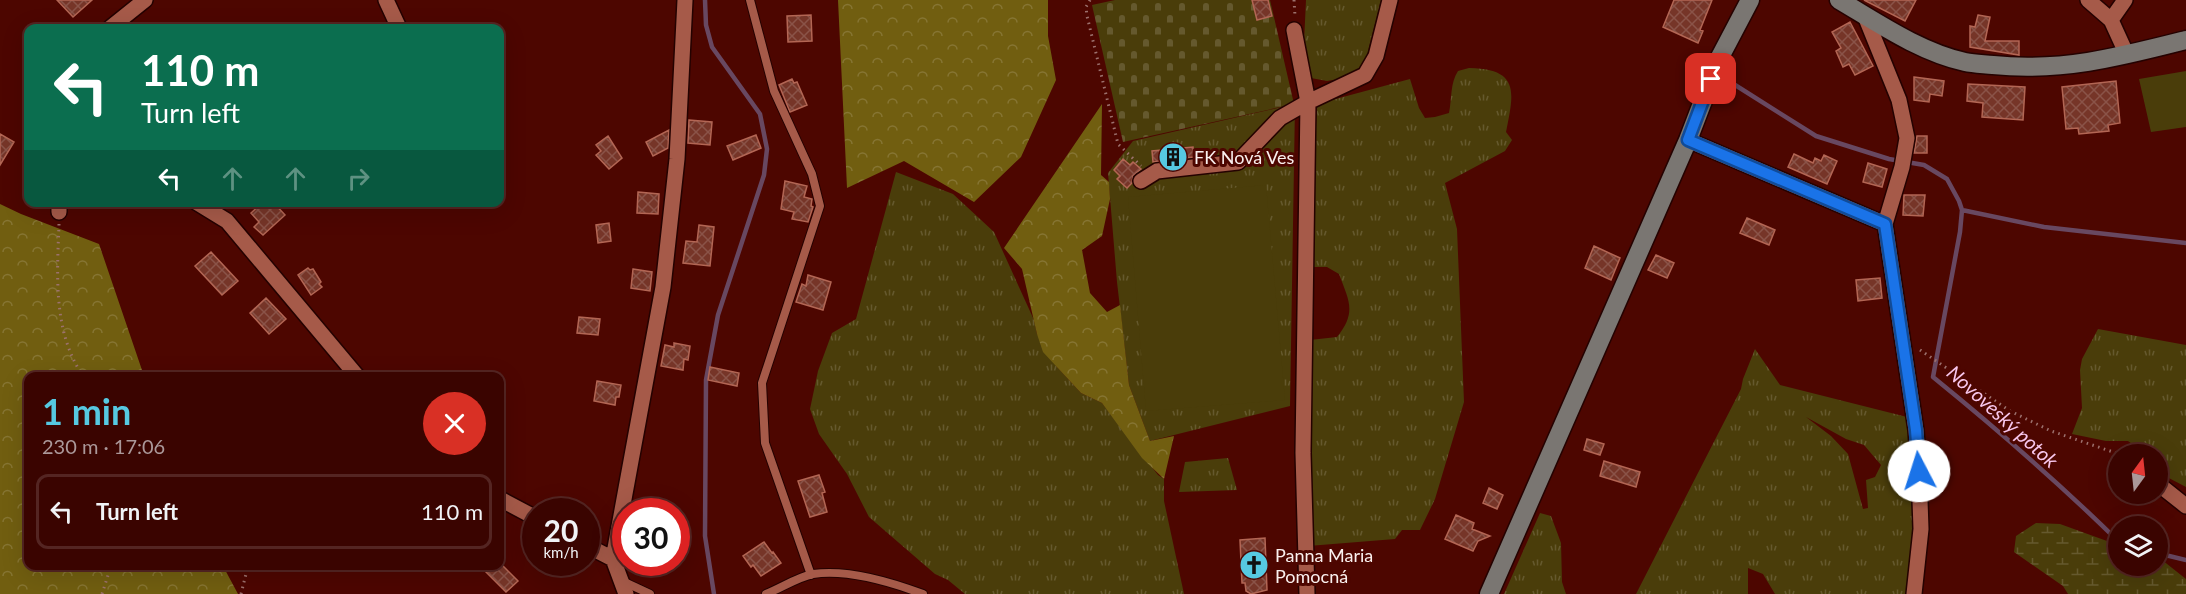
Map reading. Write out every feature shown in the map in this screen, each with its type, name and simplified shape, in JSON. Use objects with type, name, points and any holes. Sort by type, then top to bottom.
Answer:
[{"type":"street","points":[[115,24],[145,0]]},
{"type":"street","points":[[386,0],[397,24]]},
{"type":"street","points":[[624,498],[663,287],[677,159],[685,0]]},
{"type":"street","points":[[1146,178],[1157,171],[1238,162],[1280,118],[1365,75],[1376,56],[1390,0]]},
{"type":"street","points":[[1489,594],[1688,140],[1719,59],[1750,0]]},
{"type":"street","points":[[2088,0],[2111,20],[2127,55]]},
{"type":"street","points":[[2111,20],[2125,0]]},
{"type":"street","points":[[1841,1],[1930,50],[1965,62],[2045,68],[2101,61],[2186,40]]},
{"type":"street","points":[[1865,16],[1899,100],[1907,138],[1904,161],[1885,224],[1916,430],[1921,529],[1914,594]]},
{"type":"street","points":[[1294,30],[1308,102],[1303,453],[1307,594]]},
{"type":"street","points":[[1688,140],[1885,224]]},
{"type":"street","points":[[204,207],[227,221],[354,372]]},
{"type":"street","points":[[2168,492],[2186,506]]},
{"type":"street","points":[[504,501],[522,511]]},
{"type":"lane","points":[[750,0],[774,91],[812,174],[820,206],[762,383],[765,444],[811,574]]},
{"type":"lane","points":[[766,594],[811,574],[837,572],[899,585],[923,594]]},
{"type":"lane","points":[[623,587],[650,594]]},
{"type":"path","points":[[1090,0],[1086,7],[1118,144],[1146,178]]},
{"type":"path","points":[[59,207],[57,275],[63,335],[74,363],[80,372]]},
{"type":"path","points":[[1903,340],[2010,411],[2051,430],[2108,450]]},
{"type":"path","points":[[102,594],[110,570]]},
{"type":"path","points":[[241,594],[247,570]]},
{"type":"green space","points":[[838,0],[1048,0],[1048,36],[1056,80],[1021,157],[974,202],[904,161],[847,188]]},
{"type":"green space","points":[[1115,0],[1270,0],[1294,104],[1123,142],[1092,5]]},
{"type":"green space","points":[[1306,0],[1381,0],[1365,63],[1356,76],[1327,81],[1311,78],[1304,43]]},
{"type":"green space","points":[[1469,68],[1486,69],[1497,73],[1510,85],[1511,105],[1506,132],[1512,140],[1505,151],[1445,183],[1457,229],[1464,402],[1435,499],[1420,530],[1402,530],[1395,539],[1308,546],[1310,340],[1337,337],[1349,313],[1348,299],[1339,274],[1327,267],[1314,267],[1313,196],[1317,104],[1410,79],[1419,108],[1425,118],[1435,117],[1449,113],[1455,76],[1458,71]]},
{"type":"green space","points":[[2186,71],[2186,127],[2151,132],[2139,79]]},
{"type":"green space","points":[[1102,104],[1101,175],[1109,182],[1110,199],[1102,236],[1082,250],[1090,293],[1107,312],[1120,305],[1129,385],[1150,441],[1174,436],[1164,479],[1142,458],[1102,403],[1081,393],[1043,352],[1022,269],[1004,248]]},
{"type":"green space","points":[[1295,104],[1290,406],[1150,441],[1129,385],[1108,173],[1133,141]]},
{"type":"green space","points":[[896,172],[953,194],[994,232],[1034,320],[1037,334],[1057,367],[1081,393],[1102,403],[1158,475],[1164,479],[1164,501],[1184,594],[965,594],[948,580],[935,574],[869,517],[847,474],[819,434],[810,409],[818,371],[832,333],[856,319]]},
{"type":"green space","points":[[1266,185],[1285,400],[1146,411],[1128,197]]},
{"type":"green space","points":[[0,204],[99,244],[143,372],[24,372],[24,570],[225,570],[238,594],[0,594]]},
{"type":"green space","points":[[2098,329],[2186,345],[2186,487],[2168,478],[2168,444],[2132,444],[2128,441],[2106,441],[2072,434],[2082,408],[2080,370],[2082,359]]},
{"type":"green space","points":[[1755,349],[1780,385],[1907,417],[1913,439],[1916,514],[1907,594],[1775,594],[1763,574],[1748,568],[1748,594],[1636,594],[1741,389]],"holes":[[[1806,417],[1846,439],[1864,445],[1881,465],[1875,477],[1866,480],[1868,508],[1863,509],[1848,454],[1831,436]]]},
{"type":"green space","points":[[1228,458],[1237,490],[1179,492],[1185,462]]},
{"type":"green space","points":[[1540,513],[1551,516],[1561,543],[1562,582],[1566,594],[1504,594]]},
{"type":"green space","points":[[2036,523],[2060,524],[2108,541],[2108,576],[2168,576],[2168,565],[2186,579],[2186,594],[2068,594],[2063,586],[2014,552],[2016,536]]},
{"type":"building","points":[[57,0],[92,0],[73,17]]},
{"type":"building","points":[[1252,0],[1268,0],[1272,16],[1257,20]]},
{"type":"building","points":[[1674,0],[1712,0],[1700,30],[1703,31],[1698,43],[1663,27]]},
{"type":"building","points":[[1864,0],[1916,0],[1905,21]]},
{"type":"building","points":[[811,15],[812,41],[788,42],[787,16]]},
{"type":"building","points":[[1978,15],[1990,17],[1985,41],[2019,41],[2019,55],[1970,47],[1970,26],[1975,27]]},
{"type":"building","points":[[1850,22],[1873,66],[1855,75],[1849,64],[1843,67],[1836,51],[1841,48],[1832,32]]},
{"type":"building","points":[[1914,77],[1944,81],[1942,96],[1930,94],[1929,102],[1914,100]]},
{"type":"building","points":[[792,79],[794,83],[797,82],[807,105],[790,112],[779,85]]},
{"type":"building","points":[[2116,81],[2120,123],[2108,125],[2109,131],[2079,134],[2078,128],[2066,129],[2062,87]]},
{"type":"building","points":[[1968,84],[2025,87],[2023,120],[1982,117],[1983,103],[1967,101]]},
{"type":"building","points":[[689,120],[712,122],[710,145],[688,143]]},
{"type":"building","points":[[669,130],[668,148],[653,156],[646,142]]},
{"type":"building","points":[[0,134],[14,142],[0,165]]},
{"type":"building","points":[[756,135],[761,148],[733,160],[727,146]]},
{"type":"building","points":[[608,136],[622,158],[609,169],[596,155],[601,151],[596,145]]},
{"type":"building","points":[[1917,136],[1927,136],[1927,153],[1914,153]]},
{"type":"building","name":"FK Nová Ves","points":[[1193,147],[1194,157],[1153,162],[1152,151]]},
{"type":"building","points":[[1794,154],[1813,163],[1815,158],[1821,161],[1824,155],[1837,161],[1827,184],[1788,167]]},
{"type":"building","points":[[1123,159],[1130,165],[1133,162],[1141,169],[1133,176],[1132,183],[1127,188],[1117,179],[1120,176],[1114,170]]},
{"type":"building","points":[[1868,163],[1887,169],[1882,187],[1863,182]]},
{"type":"building","points":[[785,181],[807,186],[804,197],[812,199],[811,206],[813,207],[808,222],[792,219],[794,212],[781,209]]},
{"type":"building","points":[[638,192],[659,194],[658,214],[637,213]]},
{"type":"building","points":[[1904,195],[1925,195],[1923,216],[1903,215]]},
{"type":"building","points":[[258,207],[278,207],[285,215],[263,235],[254,227],[259,222],[251,213]]},
{"type":"building","points":[[1747,218],[1775,230],[1769,245],[1740,233]]},
{"type":"building","points":[[609,223],[611,241],[598,243],[596,225]]},
{"type":"building","points":[[699,225],[714,227],[710,266],[683,263],[686,241],[697,242]]},
{"type":"building","points":[[1594,246],[1620,258],[1611,280],[1585,268]]},
{"type":"building","points":[[211,252],[238,281],[222,295],[195,266]]},
{"type":"building","points":[[1656,255],[1674,263],[1667,278],[1648,270]]},
{"type":"building","points":[[308,268],[313,269],[322,287],[311,295],[298,275]]},
{"type":"building","points":[[633,269],[652,272],[650,291],[631,288]]},
{"type":"building","points":[[808,275],[831,282],[823,310],[796,302],[802,284],[806,286]]},
{"type":"building","points":[[1880,278],[1882,298],[1858,301],[1856,280]]},
{"type":"building","points":[[266,298],[286,319],[269,334],[250,313]]},
{"type":"building","points":[[579,317],[600,319],[598,335],[577,333]]},
{"type":"building","points":[[674,343],[690,346],[688,360],[684,359],[683,370],[661,366],[665,345],[674,347]]},
{"type":"building","points":[[710,367],[739,373],[737,386],[708,380]]},
{"type":"building","points":[[597,381],[621,385],[615,405],[594,401]]},
{"type":"building","points":[[1587,439],[1604,444],[1600,455],[1584,450]]},
{"type":"building","points":[[1604,461],[1640,472],[1636,487],[1600,476]]},
{"type":"building","points":[[819,475],[825,492],[822,493],[827,512],[810,517],[798,481]]},
{"type":"building","points":[[1489,488],[1503,495],[1497,509],[1483,503]]},
{"type":"building","points":[[1456,515],[1474,523],[1472,529],[1490,536],[1478,541],[1473,551],[1445,539]]},
{"type":"building","name":"Panna Maria Pomocná","points":[[1265,538],[1267,590],[1251,594],[1246,591],[1245,583],[1242,583],[1240,540]]},
{"type":"building","points":[[764,542],[781,563],[761,576],[743,556]]},
{"type":"building","points":[[504,567],[518,581],[506,592],[484,570],[504,570]]},
{"type":"waterway","points":[[705,0],[706,25],[712,47],[760,114],[767,149],[764,175],[718,315],[706,380],[705,536],[714,594]]},
{"type":"waterway","name":"Novoveský potok","points":[[1724,78],[1816,136],[1889,159],[1924,165],[1947,179],[1962,210],[1933,377],[1981,416],[2108,531]]},
{"type":"waterway","points":[[1962,210],[2044,227],[2186,243]]},
{"type":"waterway","name":"Novoveský potok","points":[[2168,556],[2186,560]]},
{"type":"place","name":"FK Nová Ves","points":[[1173,157]]},
{"type":"place","name":"Panna Maria Pomocná","points":[[1254,565]]},
{"type":"route","points":[[1711,79],[1688,140],[1885,224],[1916,430],[1919,471]]}]
